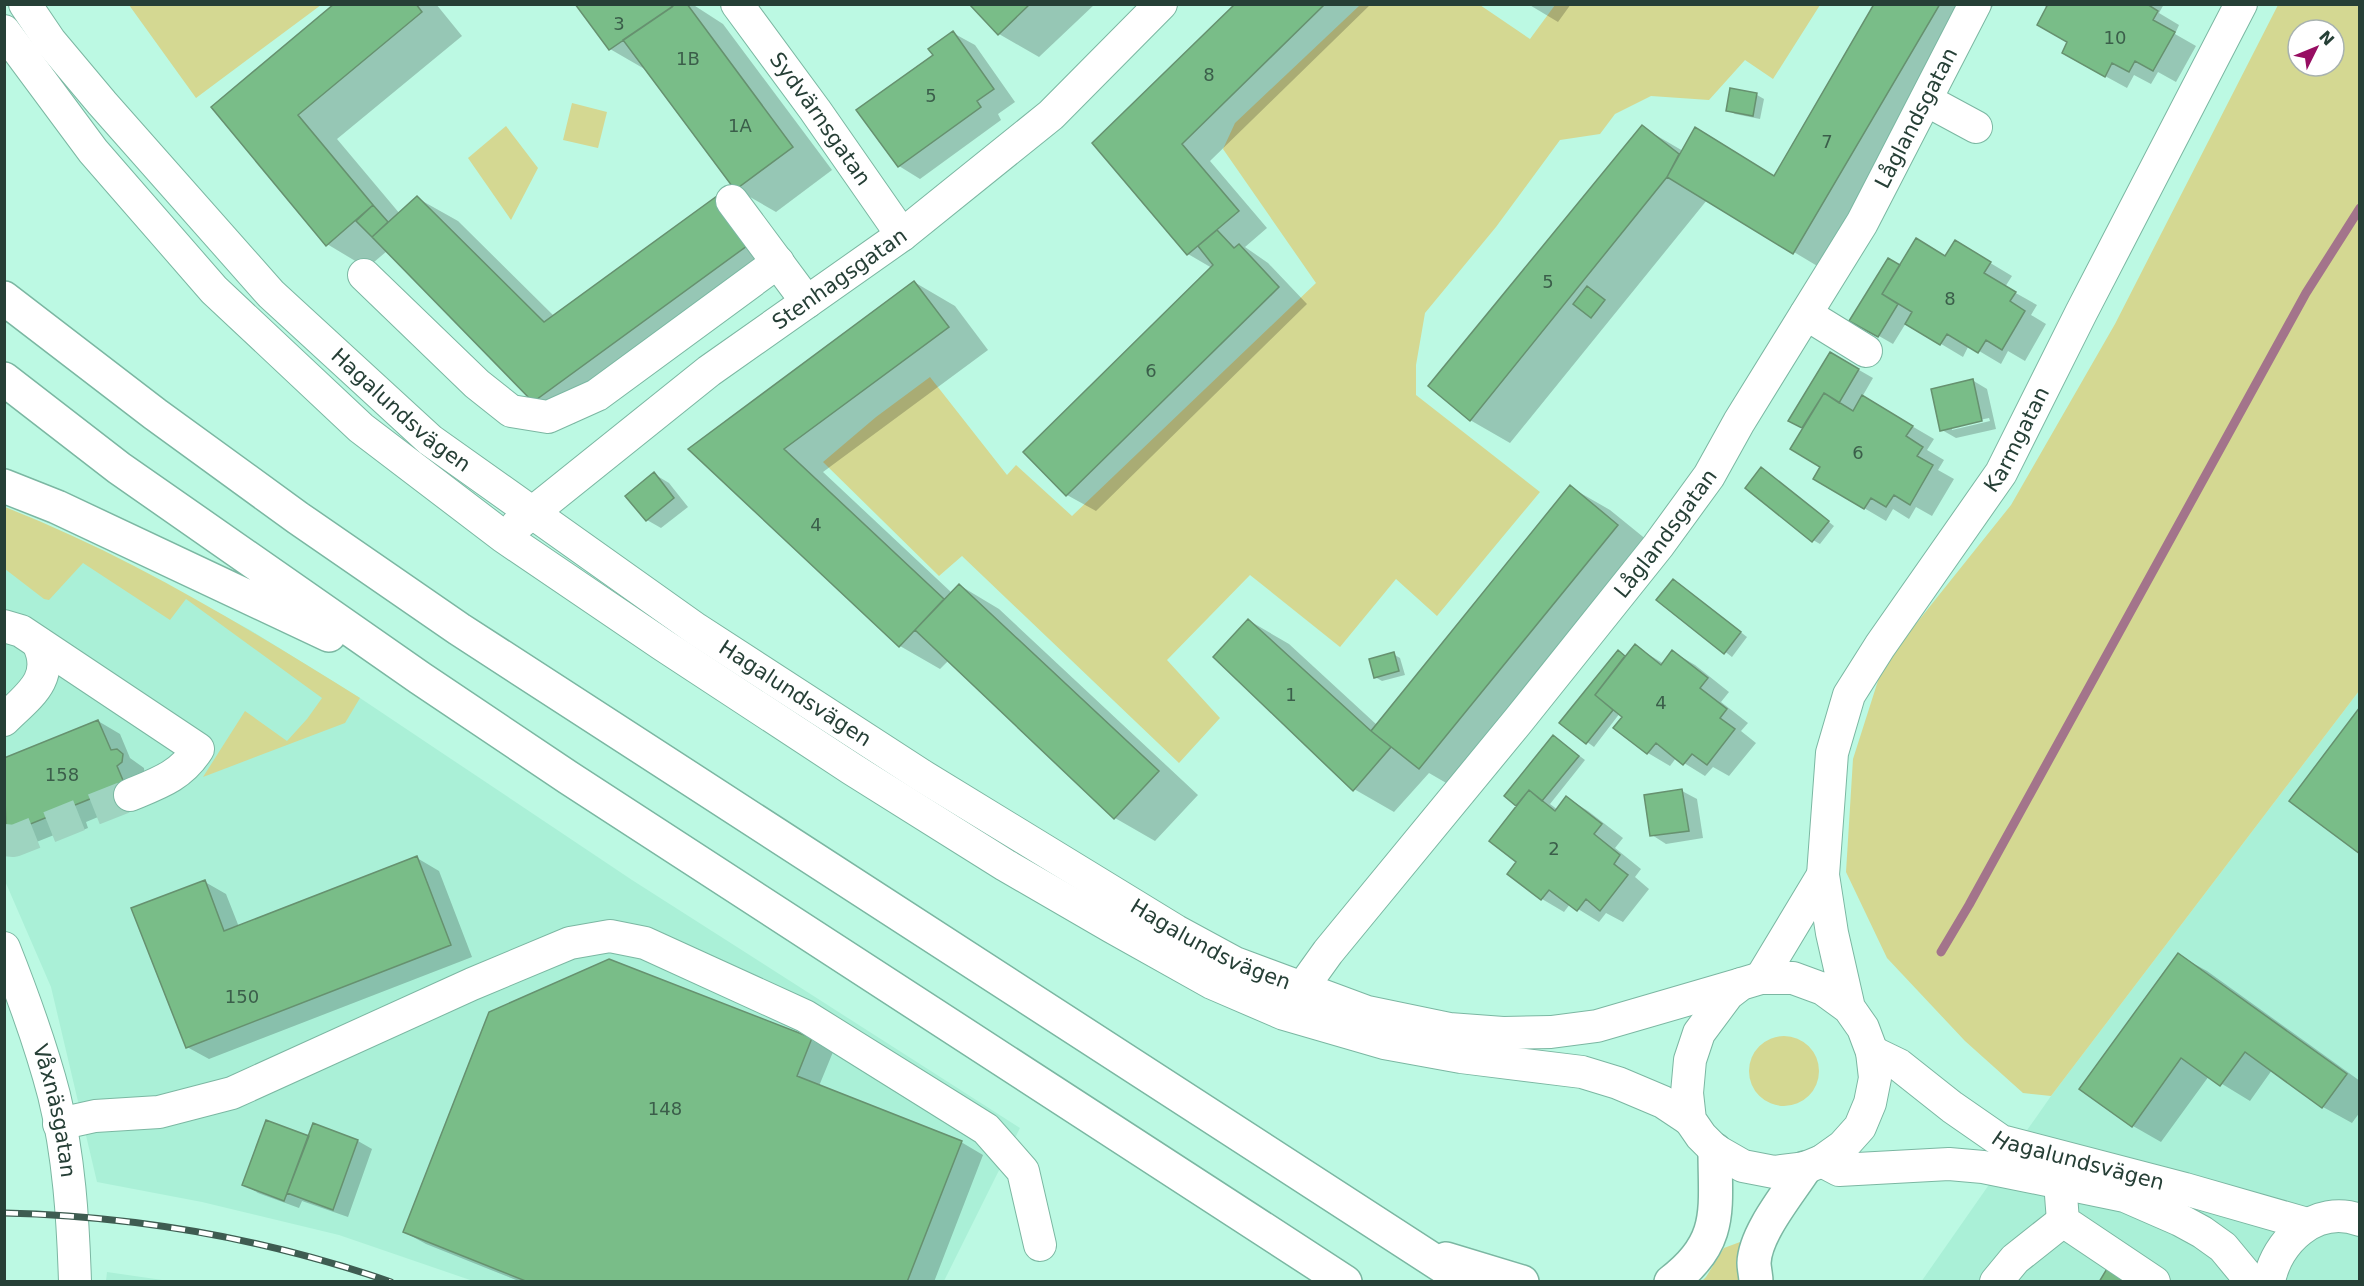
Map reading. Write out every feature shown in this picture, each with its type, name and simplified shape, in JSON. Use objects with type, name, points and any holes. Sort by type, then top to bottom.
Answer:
[{"type":"highway","points":[[4,298],[155,414],[298,518],[459,629],[1467,1281]]},
{"type":"highway","points":[[4,379],[119,468],[420,678],[569,778],[1345,1281]]},
{"type":"highway","points":[[4,486],[138,545],[420,678]]},
{"type":"highway","points":[[1671,1281],[1685,1271],[1704,1250],[1715,1221],[1715,1150]]},
{"type":"highway","points":[[1756,1281],[1754,1261],[1759,1242],[1814,1165]]},
{"type":"highway","points":[[1421,1251],[1522,1281]]},
{"type":"street","name":"Hagalundsvägen","points":[[25,4],[50,41],[102,103],[271,294],[430,440],[696,629],[921,775],[1176,931],[1235,963],[1292,1001],[1383,1043],[1461,1057],[1582,1072],[1618,1083],[1663,1102],[1690,1120],[1715,1150],[1743,1166],[1774,1172],[1814,1165],[1839,1170],[1949,1164],[1983,1167],[2125,1196],[2180,1220],[2223,1247],[2252,1281]]},
{"type":"street","name":"Sydvärnsgatan","points":[[737,4],[815,110],[902,235]]},
{"type":"street","name":"Stenhagsgatan","points":[[504,537],[531,512],[709,371],[902,235],[1051,115],[1161,4]]},
{"type":"street","name":"Låglandsgatan","points":[[1292,1001],[1328,952],[1658,546],[1708,476],[1862,223],[1975,4]]},
{"type":"street","name":"Karmgatan","points":[[1849,1008],[1832,933],[1823,875],[1832,753],[1849,695],[1880,646],[2001,473],[2241,4]]},
{"type":"street","name":"Hagalundsvägen","points":[[4,31],[93,151],[214,290],[361,428],[504,537],[842,763],[996,859],[1212,983],[1292,1001],[1367,1012],[1449,1029],[1503,1033],[1551,1032],[1597,1026],[1751,981],[1793,978],[1823,989],[1849,1008],[1863,1028],[1872,1052],[1875,1078],[1870,1103],[1860,1126],[1843,1146],[1814,1165]]},
{"type":"street","points":[[1926,100],[1976,127]]},
{"type":"street","points":[[732,201],[807,302]]},
{"type":"street","points":[[364,274],[477,384],[511,411],[548,417],[597,395],[778,262]]},
{"type":"street","points":[[1806,314],[1866,351]]},
{"type":"street","points":[[4,626],[21,631],[198,749],[182,770],[130,795]]},
{"type":"street","points":[[4,720],[39,683],[44,674],[43,653],[38,643]]},
{"type":"street","name":"Karmgatan","points":[[1751,981],[1823,875]]},
{"type":"street","points":[[59,1124],[95,1116],[159,1112],[232,1093],[559,947],[610,936],[645,943],[805,1017],[986,1129],[1023,1171],[1040,1245]]},
{"type":"street","name":"Våxnäsgatan","points":[[4,948],[39,1043],[59,1124],[73,1216],[75,1281]]},
{"type":"street","points":[[1690,1120],[1687,1093],[1690,1060],[1699,1033],[1718,1006],[1751,981]]},
{"type":"street","name":"Hagalundsvägen","points":[[1872,1052],[1899,1065],[1952,1107],[2001,1141],[2185,1189],[2307,1224]]},
{"type":"street","points":[[2060,1182],[2063,1221]]},
{"type":"street","points":[[2269,1281],[2271,1265],[2285,1241],[2307,1224],[2329,1217],[2357,1215]]},
{"type":"street","points":[[1996,1281],[2015,1259],[2063,1221]]},
{"type":"street","points":[[2063,1221],[2154,1281]]},
{"type":"shaded area","points":[[129,5],[321,5],[196,98]]},
{"type":"shaded area","points":[[1360,5],[1480,5],[1530,39],[1555,5],[1820,5],[1773,79],[1745,60],[1709,100],[1651,96],[1615,114],[1600,134],[1560,140],[1496,227],[1425,313],[1416,365],[1416,395],[1540,492],[1437,616],[1396,579],[1340,647],[1250,575],[1167,660],[1220,718],[1179,763],[962,556],[939,576],[823,462],[876,417],[930,377],[1007,475],[1016,465],[1072,516],[1316,283],[1223,149],[1235,123]]},
{"type":"shaded area","points":[[2278,5],[2359,5],[2359,691],[2051,1096],[2023,1093],[1965,1041],[1887,958],[1846,872],[1853,759],[1883,665],[2011,505],[2115,324]]},
{"type":"shaded area","points":[[572,103],[607,112],[598,148],[563,140]]},
{"type":"shaded area","points":[[506,126],[538,168],[511,220],[468,158]]},
{"type":"shaded area","points":[[4,507],[134,567],[250,630],[360,698],[632,880],[1020,1128],[944,1281],[473,1281],[339,1235],[202,1202],[97,1182],[51,987],[5,881]]},
{"type":"shaded area","points":[[5,507],[51,526],[187,594],[360,698],[345,723],[203,777],[245,711],[287,741],[322,698],[186,599],[170,620],[83,563],[49,600],[44,599],[5,569]]},
{"type":"shaded area","points":[[2359,691],[2359,1281],[1921,1282],[2051,1096]]},
{"type":"shaded area","points":[[1791,1036],[1804,1042],[1813,1051],[1817,1057],[1819,1071],[1817,1085],[1809,1096],[1798,1104],[1777,1106],[1759,1096],[1751,1085],[1749,1064],[1759,1046],[1770,1038]]},
{"type":"shaded area","points":[[1740,1242],[1738,1281],[1701,1282],[1724,1248]]},
{"type":"shaded area","points":[[107,1272],[169,1281],[106,1281]]},
{"type":"building","points":[[334,4],[416,4],[422,12],[298,115],[373,205],[326,246],[211,107]]},
{"type":"building","points":[[575,4],[670,4],[672,7],[609,50]]},
{"type":"building","points":[[676,4],[687,4],[793,147],[735,190],[623,40]]},
{"type":"building","points":[[969,4],[1030,4],[998,35]]},
{"type":"building","points":[[1235,4],[1325,4],[1182,144],[1239,211],[1187,255],[1092,143]]},
{"type":"building","points":[[1874,4],[1940,4],[1793,254],[1667,177],[1695,127],[1774,176]]},
{"type":"building","points":[[2048,4],[2147,4],[2158,11],[2153,20],[2175,32],[2153,71],[2135,61],[2129,72],[2112,63],[2105,77],[2062,53],[2067,42],[2037,25]]},
{"type":"building","points":[[953,31],[994,89],[977,101],[981,107],[898,167],[856,110],[933,55],[928,49]]},
{"type":"building","points":[[1730,88],[1757,93],[1753,116],[1726,111]]},
{"type":"building","points":[[1642,125],[1679,154],[1667,177],[1470,421],[1428,386]]},
{"type":"building","points":[[417,196],[544,322],[717,196],[751,243],[533,402],[372,237]]},
{"type":"building","points":[[373,205],[388,222],[372,237],[356,221]]},
{"type":"building","points":[[1217,230],[1234,248],[1239,244],[1279,287],[1066,496],[1023,452],[1213,265],[1198,246]]},
{"type":"building","points":[[1916,238],[1945,256],[1955,240],[1991,262],[1984,273],[2016,292],[2010,301],[2025,311],[2002,350],[1986,340],[1978,353],[1947,334],[1940,345],[1905,324],[1912,312],[1882,294]]},
{"type":"building","points":[[1888,258],[1900,265],[1882,294],[1898,304],[1878,337],[1849,321]]},
{"type":"building","points":[[914,281],[949,327],[784,449],[944,599],[899,647],[688,449]]},
{"type":"building","points":[[1587,286],[1605,300],[1591,318],[1573,304]]},
{"type":"building","points":[[1830,352],[1859,369],[1839,403],[1824,393],[1802,428],[1788,421]]},
{"type":"building","points":[[1973,379],[1982,421],[1940,431],[1931,389]]},
{"type":"building","points":[[1824,393],[1853,411],[1862,395],[1913,426],[1906,436],[1923,447],[1917,456],[1933,465],[1910,505],[1894,495],[1886,507],[1871,498],[1864,509],[1813,479],[1820,467],[1790,449]]},
{"type":"building","points":[[1761,467],[1829,521],[1812,542],[1745,488]]},
{"type":"building","points":[[654,472],[674,498],[646,521],[625,496]]},
{"type":"building","points":[[1570,485],[1618,525],[1419,769],[1371,731]]},
{"type":"building","points":[[1673,579],[1741,632],[1724,654],[1656,600]]},
{"type":"building","points":[[959,584],[1159,771],[1114,819],[915,630]]},
{"type":"building","points":[[1248,619],[1391,747],[1353,791],[1213,657]]},
{"type":"building","points":[[1635,644],[1661,665],[1672,650],[1708,678],[1700,688],[1727,709],[1720,718],[1735,729],[1707,765],[1692,754],[1683,765],[1656,743],[1647,754],[1613,728],[1622,717],[1595,695]]},
{"type":"building","points":[[1618,650],[1625,656],[1595,695],[1613,710],[1586,744],[1559,723]]},
{"type":"building","points":[[1394,652],[1399,671],[1374,678],[1369,659]]},
{"type":"building","points":[[2360,707],[2360,854],[2289,801]]},
{"type":"building","points":[[98,720],[111,750],[117,749],[123,754],[122,762],[117,766],[125,785],[65,809],[67,815],[52,821],[50,816],[6,834],[4,758]]},
{"type":"building","points":[[1553,735],[1579,756],[1542,801],[1529,790],[1516,806],[1504,796]]},
{"type":"building","points":[[1682,789],[1689,831],[1650,836],[1644,795]]},
{"type":"building","points":[[1529,790],[1555,811],[1566,796],[1602,824],[1594,834],[1620,855],[1614,864],[1628,875],[1600,911],[1586,899],[1577,911],[1549,890],[1541,900],[1507,874],[1516,862],[1489,841]]},
{"type":"building","points":[[417,856],[451,945],[186,1048],[131,908],[205,880],[224,931]]},
{"type":"building","points":[[2178,953],[2347,1074],[2322,1108],[2245,1052],[2220,1086],[2181,1058],[2132,1127],[2079,1089]]},
{"type":"building","points":[[609,959],[812,1038],[797,1076],[962,1141],[907,1282],[528,1282],[403,1232],[489,1012]]},
{"type":"building","points":[[266,1120],[309,1136],[284,1201],[242,1185]]},
{"type":"building","points":[[313,1123],[358,1140],[333,1210],[287,1193]]},
{"type":"building","points":[[2114,1257],[2148,1282],[2099,1282]]},
{"type":"waterway","points":[[1941,952],[2306,293],[2360,208]]},
{"type":"tunnel","points":[[4,840],[14,841],[130,795]]},
{"type":"railway","points":[[4,1213],[103,1219],[201,1232],[297,1254],[391,1282]]}]
